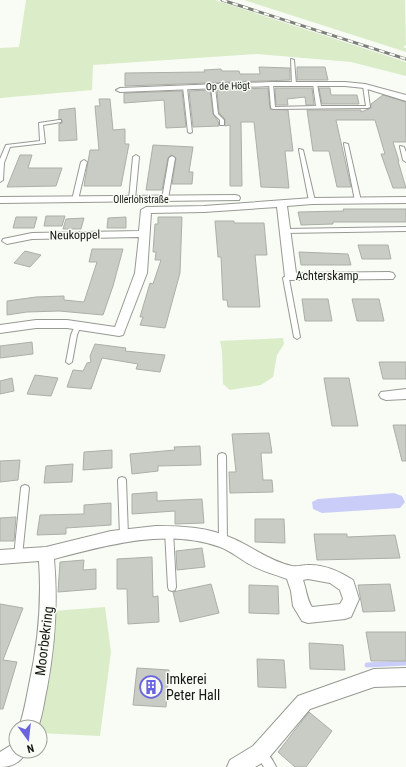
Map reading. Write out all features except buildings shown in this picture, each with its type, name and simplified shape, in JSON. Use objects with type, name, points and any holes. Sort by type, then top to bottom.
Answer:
[{"type":"street","name":"Op de Högt","points":[[120,90],[271,84],[345,84],[365,86],[406,98]]},
{"type":"street","name":"Ollerlohstraße","points":[[0,200],[252,198],[282,203]]},
{"type":"street","name":"Ollerlohstraße","points":[[144,234],[146,210],[204,209],[312,201],[406,200]]},
{"type":"street","name":"Achterskamp","points":[[282,203],[291,277],[389,276]]},
{"type":"street","name":"Neukoppel","points":[[7,241],[32,236],[144,234]]},
{"type":"street","points":[[0,329],[36,324],[67,324],[119,332],[141,273],[144,234]]},
{"type":"street","points":[[386,395],[406,394]]},
{"type":"street","points":[[0,557],[46,554],[124,536],[169,531],[195,533],[223,541],[258,561],[293,574]]},
{"type":"street","name":"Moorbekring","points":[[30,719],[44,659],[48,620],[49,586],[46,554]]},
{"type":"street","points":[[237,767],[265,760],[304,702],[374,678],[406,677]]},
{"type":"street","points":[[0,764],[8,758]]},
{"type":"lane","points":[[292,60],[294,84]]},
{"type":"lane","points":[[271,84],[273,108],[368,107],[365,86]]},
{"type":"lane","points":[[315,84],[319,107]]},
{"type":"lane","points":[[213,87],[216,114],[222,120],[222,124]]},
{"type":"lane","points":[[185,88],[190,132]]},
{"type":"lane","points":[[0,180],[1,164],[8,146],[43,142],[41,124],[59,121]]},
{"type":"lane","points":[[346,144],[358,201]]},
{"type":"lane","points":[[402,147],[406,160]]},
{"type":"lane","points":[[301,150],[312,201]]},
{"type":"lane","points":[[132,199],[136,156]]},
{"type":"lane","points":[[166,199],[172,158]]},
{"type":"lane","points":[[75,200],[84,162]]},
{"type":"lane","points":[[285,231],[406,229]]},
{"type":"lane","points":[[291,277],[286,278],[297,337]]},
{"type":"lane","points":[[69,362],[74,335],[78,325]]},
{"type":"lane","points":[[222,456],[223,541]]},
{"type":"lane","points":[[122,480],[124,536]]},
{"type":"lane","points":[[18,556],[25,488]]},
{"type":"lane","points":[[169,531],[172,587]]},
{"type":"green space","points":[[26,0],[215,0],[406,62],[406,76],[351,62],[257,54],[93,65],[92,90],[0,98],[0,48],[19,47]]},
{"type":"green space","points":[[244,0],[405,0],[406,45],[403,47],[406,48],[406,52]]},
{"type":"green space","points":[[283,338],[284,344],[277,355],[273,377],[261,385],[230,390],[223,384],[222,351],[220,341]]},
{"type":"green space","points":[[105,607],[111,652],[100,736],[48,733],[48,719],[38,719],[53,611]]},
{"type":"water","points":[[394,493],[402,496],[405,502],[400,508],[322,513],[313,509],[312,502],[318,499]]},
{"type":"waterway","points":[[367,665],[406,663]]},
{"type":"railway","points":[[222,0],[406,59]]},
{"type":"place","name":"Imkerei Peter Hall","points":[[151,687]]}]
